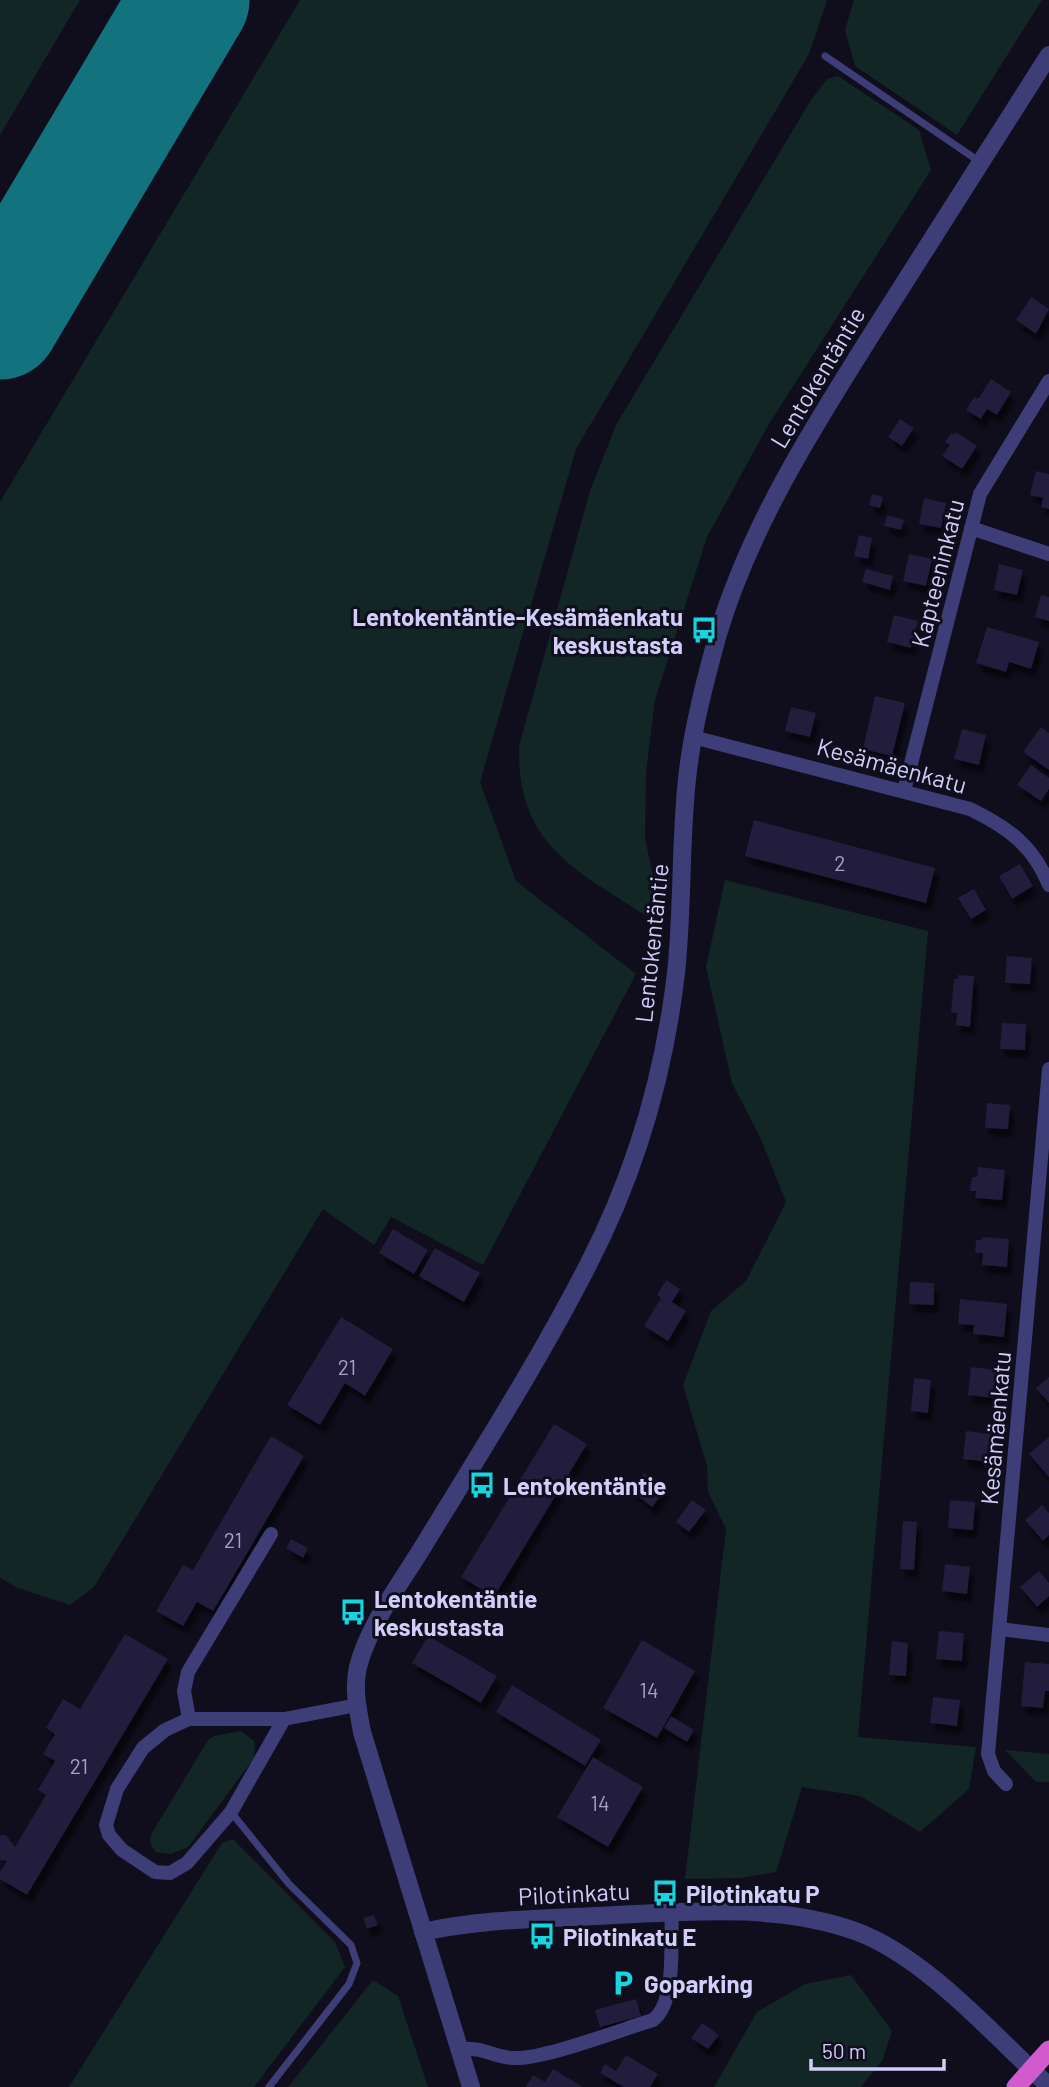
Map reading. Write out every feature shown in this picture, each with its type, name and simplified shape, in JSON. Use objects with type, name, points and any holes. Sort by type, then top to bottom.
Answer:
[{"type":"highway","points":[[1016,2087],[1049,2050]]},
{"type":"street","name":"Lentokentäntie","points":[[471,2087],[362,1732],[357,1705],[357,1671],[364,1648],[589,1265],[628,1179],[643,1132],[668,1027],[682,899],[687,781],[693,737],[719,633],[746,558],[776,493],[842,382],[1049,55]]},
{"type":"street","name":"Kapteeninkatu","points":[[904,791],[980,494],[1049,381]]},
{"type":"street","points":[[971,528],[1049,554]]},
{"type":"street","name":"Kesämäenkatu","points":[[693,737],[970,809],[1002,824],[1031,851],[1049,885]]},
{"type":"street","name":"Kesämäenkatu","points":[[1006,1784],[994,1771],[988,1754],[1049,1069]]},
{"type":"street","points":[[189,1719],[184,1691],[188,1672],[271,1534]]},
{"type":"street","points":[[1000,1629],[1049,1635]]},
{"type":"street","points":[[284,1719],[231,1812],[187,1864],[170,1873],[155,1872],[122,1850],[109,1835],[106,1825],[117,1789],[143,1748],[165,1730],[189,1719],[284,1719],[357,1705]]},
{"type":"street","name":"Pilotinkatu","points":[[423,1932],[470,1922],[744,1911],[795,1917],[856,1932],[918,1966],[1049,2086]]},
{"type":"street","points":[[459,2049],[478,2047],[511,2058],[535,2055],[653,2021],[661,2014],[668,1999],[672,1912]]},
{"type":"lane","points":[[825,56],[981,162]]},
{"type":"lane","points":[[231,1812],[289,1884],[351,1945],[357,1963],[349,1984],[269,2087]]},
{"type":"green space","points":[[0,0],[80,0],[0,135]]},
{"type":"green space","points":[[300,0],[827,0],[809,54],[576,449],[480,782],[516,881],[636,974],[483,1265],[391,1217],[374,1245],[323,1209],[94,1587],[70,1605],[18,1588],[0,1578],[0,502]]},
{"type":"green space","points":[[854,0],[1042,0],[957,135],[855,66],[845,30]]},
{"type":"green space","points":[[838,76],[919,130],[931,170],[769,424],[707,537],[655,700],[646,772],[645,838],[657,894],[655,909],[648,917],[597,884],[555,851],[528,808],[521,780],[519,746],[590,491],[616,425],[811,100],[827,79]]},
{"type":"green space","points":[[725,880],[928,931],[858,1737],[976,1747],[969,1789],[920,1832],[860,1796],[802,1787],[776,1872],[742,1878],[685,1879],[726,1529],[708,1492],[707,1466],[683,1385],[711,1311],[746,1281],[786,1202],[760,1137],[732,1083],[706,967]]},
{"type":"green space","points":[[241,1731],[255,1742],[254,1758],[188,1847],[171,1854],[155,1852],[150,1842],[152,1833],[208,1740],[214,1736]]},
{"type":"green space","points":[[1005,1750],[1049,1754],[1049,1782],[1036,1782]]},
{"type":"green space","points":[[233,1839],[335,1942],[345,1967],[254,2087],[69,2087],[222,1843]]},
{"type":"green space","points":[[851,1975],[892,2031],[882,2061],[861,2087],[714,2087],[757,2012],[805,1984]]},
{"type":"green space","points":[[373,1980],[398,1996],[428,2087],[288,2087]]},
{"type":"building","points":[[1031,297],[1049,309],[1036,334],[1016,320]]},
{"type":"building","points":[[991,379],[1011,392],[997,415],[987,409],[981,419],[966,410],[974,397],[978,399]]},
{"type":"building","points":[[900,419],[914,428],[902,446],[888,437]]},
{"type":"building","points":[[956,432],[977,446],[962,469],[942,456],[950,445],[945,442],[951,433],[954,435]]},
{"type":"building","points":[[1036,471],[1049,474],[1049,509],[1041,507],[1043,498],[1030,495]]},
{"type":"building","points":[[872,494],[883,497],[880,508],[869,505]]},
{"type":"building","points":[[924,498],[946,503],[941,528],[919,524]]},
{"type":"building","points":[[887,515],[904,520],[901,530],[884,526]]},
{"type":"building","points":[[859,535],[872,538],[868,559],[854,556]]},
{"type":"building","points":[[909,554],[932,559],[926,586],[903,581]]},
{"type":"building","points":[[999,564],[1023,570],[1017,595],[994,590]]},
{"type":"building","points":[[866,569],[893,576],[890,590],[862,582]]},
{"type":"building","points":[[1041,595],[1049,597],[1049,621],[1035,617]]},
{"type":"building","points":[[894,615],[918,621],[911,648],[887,642]]},
{"type":"building","points":[[987,627],[1039,642],[1031,669],[1009,662],[1006,672],[976,663]]},
{"type":"building","points":[[875,696],[905,703],[892,756],[863,749]]},
{"type":"building","points":[[791,707],[816,713],[810,737],[785,731]]},
{"type":"building","points":[[1041,727],[1049,733],[1049,770],[1023,752]]},
{"type":"building","points":[[962,729],[986,735],[979,765],[954,759]]},
{"type":"building","points":[[1031,765],[1049,778],[1049,789],[1041,801],[1017,785]]},
{"type":"building","points":[[754,820],[935,868],[926,903],[745,856]]},
{"type":"building","points":[[1020,864],[1033,886],[1012,899],[999,876]]},
{"type":"building","points":[[974,889],[986,910],[971,919],[958,898]]},
{"type":"building","points":[[1007,956],[1032,958],[1030,984],[1005,983]]},
{"type":"building","points":[[958,975],[974,976],[970,1027],[956,1025],[957,1013],[951,1013],[954,979],[958,979]]},
{"type":"building","points":[[1002,1023],[1026,1024],[1025,1050],[1000,1049]]},
{"type":"building","points":[[987,1103],[1010,1105],[1008,1129],[985,1128]]},
{"type":"building","points":[[978,1167],[1005,1170],[1002,1200],[975,1198],[976,1191],[970,1191],[972,1177],[977,1177]]},
{"type":"building","points":[[393,1229],[428,1250],[414,1274],[379,1253]]},
{"type":"building","points":[[982,1237],[1009,1239],[1007,1267],[982,1265],[983,1253],[975,1253],[976,1240],[982,1240]]},
{"type":"building","points":[[435,1248],[480,1273],[464,1302],[419,1276]]},
{"type":"building","points":[[666,1280],[680,1289],[672,1302],[686,1311],[668,1341],[644,1326],[661,1298],[657,1295]]},
{"type":"building","points":[[910,1282],[934,1283],[934,1305],[909,1304]]},
{"type":"building","points":[[960,1299],[1007,1304],[1004,1337],[973,1334],[974,1325],[958,1324]]},
{"type":"building","points":[[341,1317],[393,1349],[365,1396],[345,1383],[320,1425],[287,1405]]},
{"type":"building","points":[[971,1367],[997,1370],[994,1398],[968,1395]]},
{"type":"building","points":[[1049,1377],[1049,1403],[1036,1388]]},
{"type":"building","points":[[914,1378],[931,1380],[928,1413],[911,1411]]},
{"type":"building","points":[[554,1424],[587,1444],[494,1597],[461,1577]]},
{"type":"building","points":[[966,1431],[991,1434],[988,1462],[963,1459]]},
{"type":"building","points":[[271,1436],[304,1456],[213,1611],[197,1602],[183,1626],[156,1611],[183,1565],[193,1570]]},
{"type":"building","points":[[1049,1437],[1049,1477],[1029,1454]]},
{"type":"building","points":[[644,1473],[666,1489],[652,1507],[631,1491]]},
{"type":"building","points":[[692,1500],[706,1510],[689,1532],[676,1522]]},
{"type":"building","points":[[950,1500],[975,1502],[973,1530],[948,1528]]},
{"type":"building","points":[[1042,1505],[1049,1513],[1049,1535],[1043,1541],[1025,1520]]},
{"type":"building","points":[[903,1521],[917,1522],[914,1570],[900,1569]]},
{"type":"building","points":[[291,1539],[308,1548],[303,1558],[286,1548]]},
{"type":"building","points":[[945,1564],[970,1567],[967,1594],[942,1591]]},
{"type":"building","points":[[1039,1571],[1049,1583],[1049,1596],[1037,1607],[1020,1587]]},
{"type":"building","points":[[939,1631],[964,1633],[962,1661],[936,1659]]},
{"type":"building","points":[[125,1634],[168,1659],[27,1895],[0,1879],[0,1872],[7,1861],[0,1860],[0,1835],[6,1835],[15,1847],[46,1795],[38,1790],[55,1761],[43,1754],[55,1734],[46,1728],[63,1699],[80,1709]]},
{"type":"building","points":[[428,1636],[497,1676],[481,1703],[412,1663]]},
{"type":"building","points":[[642,1640],[695,1671],[657,1738],[603,1708]]},
{"type":"building","points":[[892,1641],[908,1643],[906,1676],[889,1675]]},
{"type":"building","points":[[1025,1662],[1049,1664],[1049,1691],[1045,1691],[1043,1708],[1021,1706]]},
{"type":"building","points":[[512,1685],[601,1740],[585,1766],[496,1712]]},
{"type":"building","points":[[933,1697],[960,1700],[957,1726],[930,1723]]},
{"type":"building","points":[[671,1716],[694,1730],[687,1742],[664,1728]]},
{"type":"building","points":[[593,1757],[643,1787],[608,1847],[557,1817]]},
{"type":"building","points":[[374,1915],[378,1925],[367,1929],[363,1918]]},
{"type":"building","points":[[636,1999],[641,2016],[600,2027],[595,2010]]},
{"type":"building","points":[[702,2023],[719,2035],[708,2049],[691,2038]]},
{"type":"building","points":[[626,2055],[658,2074],[650,2087],[624,2087],[600,2073],[605,2064],[616,2071]]},
{"type":"building","points":[[553,2069],[583,2087],[526,2087],[533,2075],[545,2082]]},
{"type":"runway","points":[[0,320],[190,0]]},
{"type":"place","name":"Lentokentäntie-Kesämäenkatu keskustasta","points":[[704,630]]},
{"type":"place","name":"Lentokentäntie","points":[[482,1485]]},
{"type":"place","name":"Lentokentäntie keskustasta","points":[[353,1612]]},
{"type":"place","name":"Pilotinkatu P","points":[[665,1893]]},
{"type":"place","name":"Pilotinkatu E","points":[[542,1936]]},
{"type":"place","name":"Goparking","points":[[623,1983]]}]
